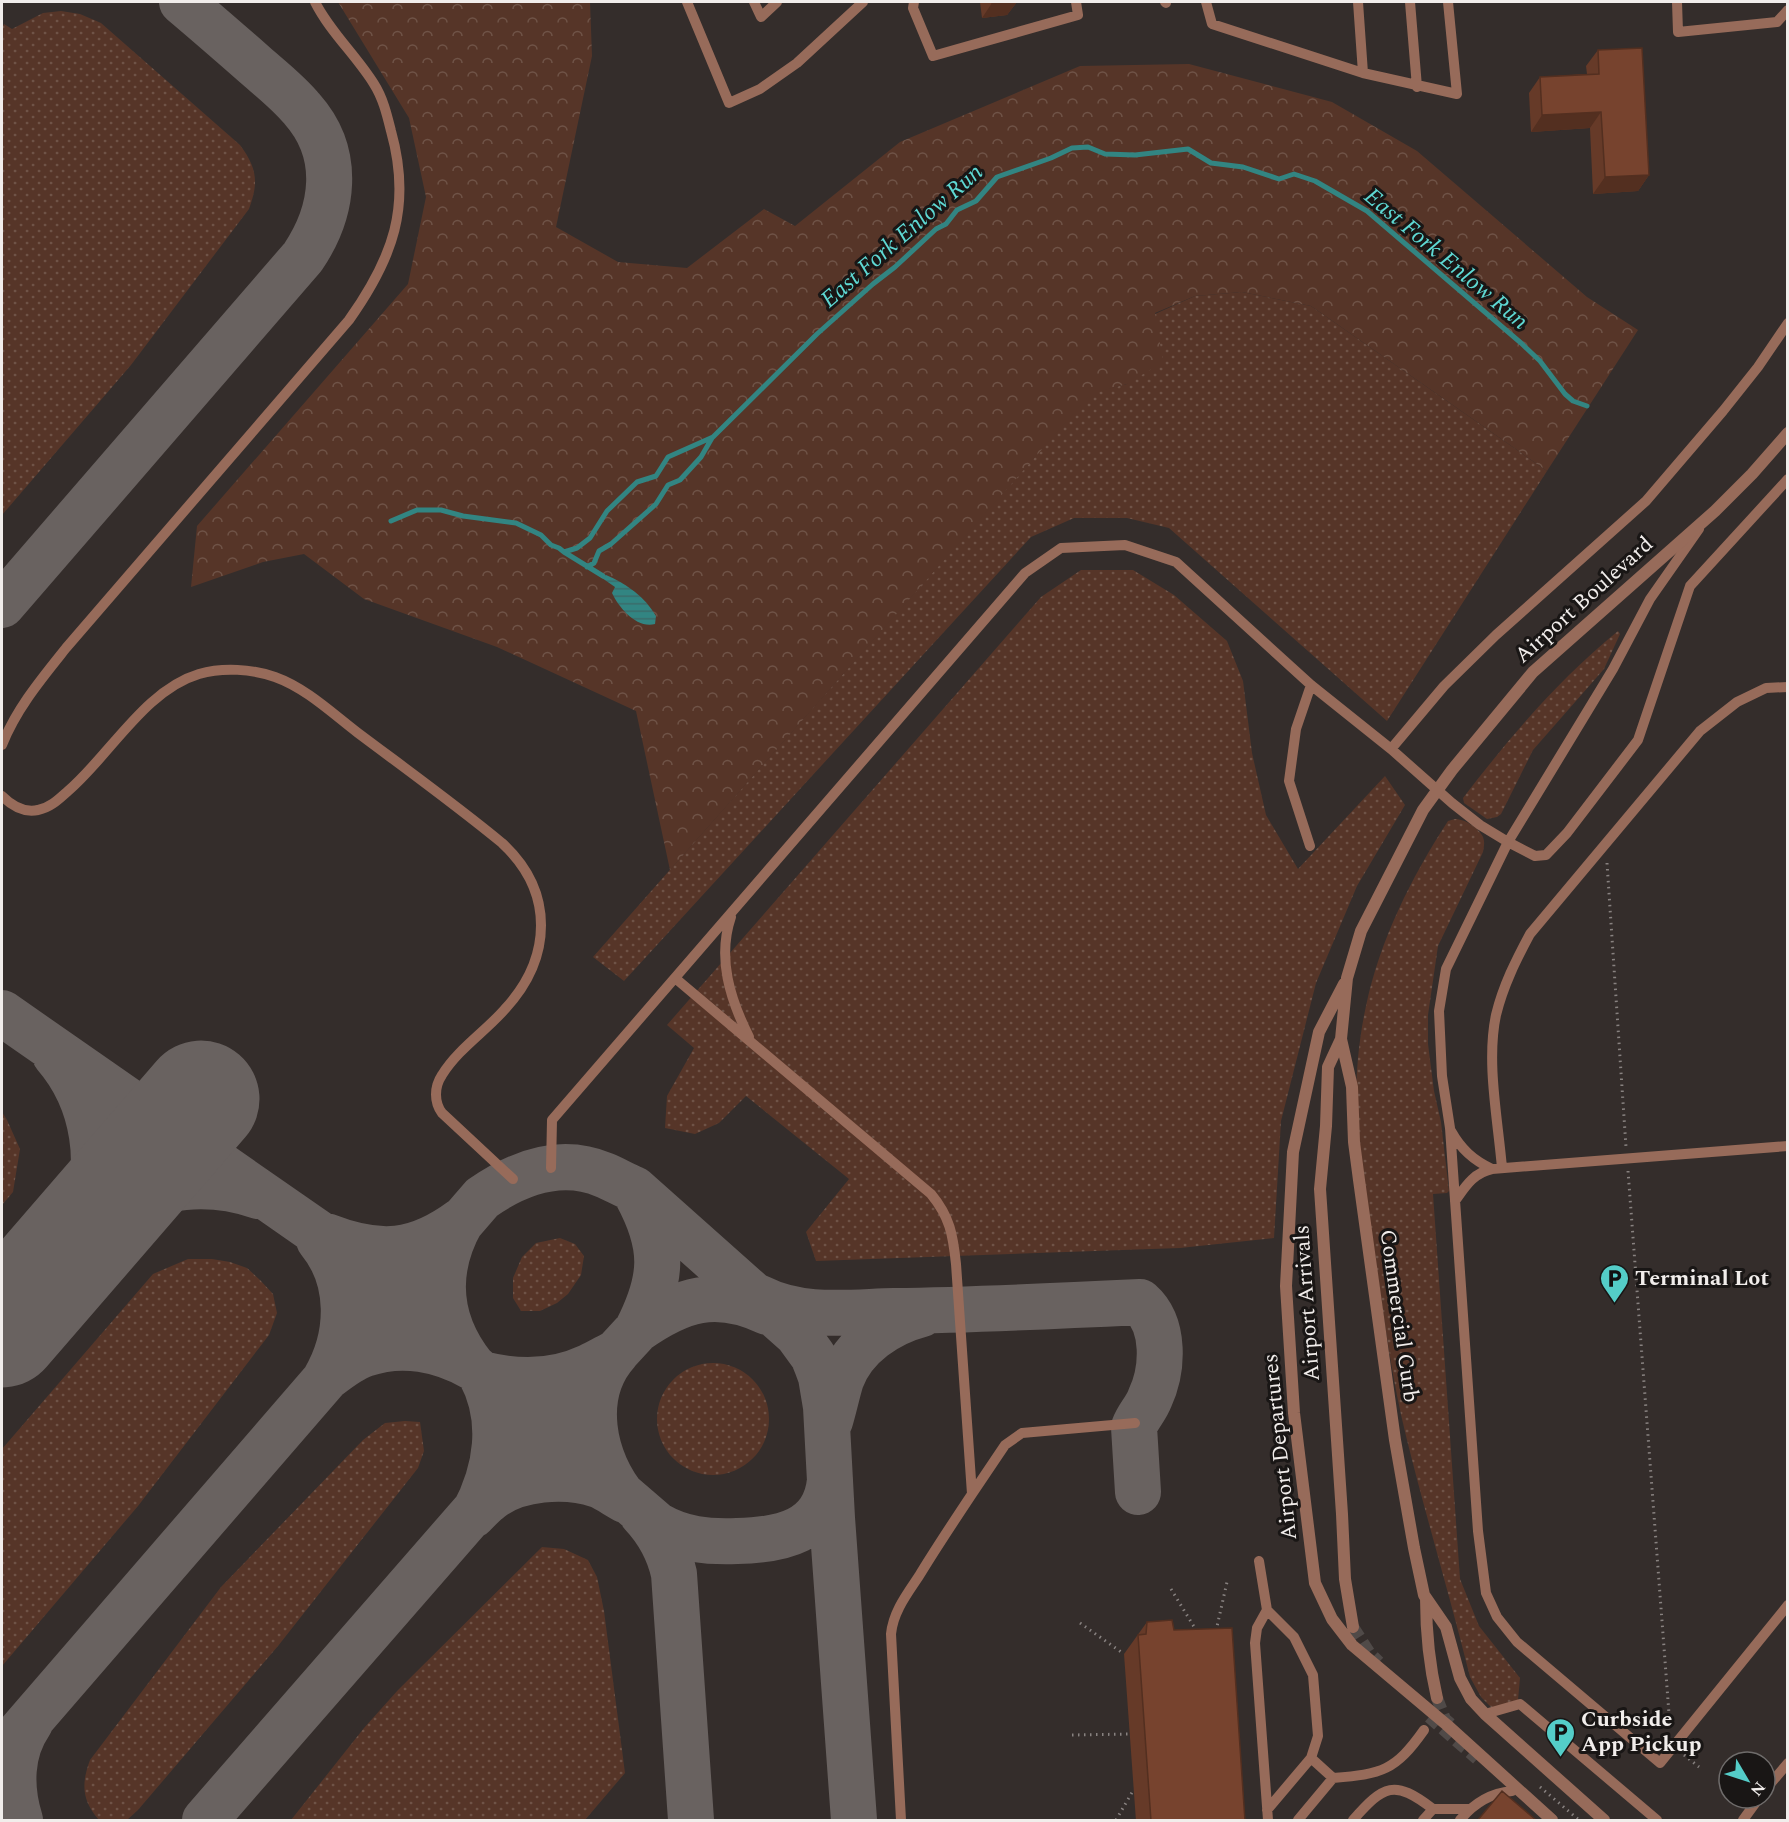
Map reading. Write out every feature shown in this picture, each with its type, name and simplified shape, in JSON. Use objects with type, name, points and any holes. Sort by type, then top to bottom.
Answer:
[{"type":"street","name":"Airport Boulevard","points":[[1347,978],[1361,931],[1423,810],[1452,771],[1533,672],[1707,518],[1752,474],[1788,433]]},
{"type":"street","name":"Airport Arrivals","points":[[1347,978],[1341,1039],[1328,1067],[1326,1126],[1320,1189],[1342,1502],[1345,1579],[1353,1627]]},
{"type":"street","name":"Airport Departures","points":[[1347,978],[1319,1032],[1293,1152],[1286,1286],[1294,1413],[1315,1583],[1332,1619],[1352,1645],[1447,1725],[1552,1821]]},
{"type":"street","name":"Commercial Curb","points":[[1341,1039],[1352,1087],[1354,1142],[1395,1440],[1414,1548],[1426,1598],[1426,1637],[1437,1698]]},
{"type":"street","name":"Commercial Curb","points":[[1426,1598],[1446,1627],[1460,1678],[1471,1699],[1604,1821]]},
{"type":"lane","points":[[2,745],[10,725],[23,705],[71,642],[349,320],[371,288],[388,253],[398,213],[400,190],[398,157],[388,120],[372,80],[315,2]]},
{"type":"lane","points":[[687,2],[729,103],[760,89],[797,63],[863,2]]},
{"type":"lane","points":[[754,2],[761,17],[777,2]]},
{"type":"lane","points":[[914,2],[913,8],[933,56],[1078,15],[1076,2]]},
{"type":"lane","points":[[1206,2],[1212,24],[1363,73],[1417,87],[1457,94],[1448,2]]},
{"type":"lane","points":[[1358,2],[1363,73]]},
{"type":"lane","points":[[1410,2],[1417,87]]},
{"type":"lane","points":[[1677,2],[1678,32],[1777,22],[1788,10]]},
{"type":"lane","points":[[1391,748],[1444,686],[1488,642],[1646,501],[1723,411],[1758,367],[1788,323]]},
{"type":"lane","points":[[550,1168],[552,1120],[1025,573],[1062,548],[1125,545],[1176,562],[1311,685],[1391,748],[1452,803],[1508,842],[1535,856],[1546,855],[1567,834],[1638,740],[1690,586],[1788,479]]},
{"type":"lane","points":[[1707,518],[1650,599],[1613,669],[1508,842],[1446,969],[1439,1011],[1442,1076],[1450,1128],[1478,1531],[1486,1593],[1497,1617],[1517,1642],[1660,1763],[1788,1605]]},
{"type":"lane","points":[[2,796],[13,806],[29,811],[45,808],[86,775],[157,698],[178,683],[200,673],[243,670],[277,678],[301,691],[343,721],[502,843],[521,862],[533,884],[541,915],[542,931],[540,946],[530,975],[505,1010],[441,1075],[436,1093],[436,1102],[442,1113],[513,1179]]},
{"type":"lane","points":[[1310,846],[1289,781],[1296,729],[1311,685]]},
{"type":"lane","points":[[1497,1169],[1492,1047],[1496,1017],[1502,993],[1530,934],[1700,731],[1737,702],[1766,688],[1788,687]]},
{"type":"lane","points":[[733,911],[726,935],[726,967],[734,1003],[752,1042]]},
{"type":"lane","points":[[675,978],[931,1194],[946,1216],[953,1236],[956,1264],[972,1494]]},
{"type":"lane","points":[[1450,1128],[1470,1157],[1497,1169]]},
{"type":"lane","points":[[1455,1202],[1474,1177],[1483,1171],[1788,1146]]},
{"type":"lane","points":[[901,1821],[891,1634],[892,1622],[897,1611],[1005,1445],[1022,1433],[1136,1424]]},
{"type":"lane","points":[[1258,1561],[1267,1610],[1294,1637],[1313,1675],[1318,1736],[1311,1758],[1268,1815]]},
{"type":"lane","points":[[1267,1610],[1257,1628],[1255,1643],[1268,1815]]},
{"type":"lane","points":[[1485,1714],[1520,1704],[1657,1821]]},
{"type":"lane","points":[[1298,1821],[1333,1778],[1365,1775],[1384,1769],[1399,1761],[1424,1730]]},
{"type":"lane","points":[[1311,1758],[1333,1778]]},
{"type":"lane","points":[[1777,1776],[1788,1763]]},
{"type":"lane","points":[[1353,1821],[1375,1796],[1392,1789],[1412,1793],[1433,1809],[1470,1809]]},
{"type":"lane","points":[[1460,1821],[1470,1809],[1498,1792],[1512,1791]]},
{"type":"lane","points":[[1423,1821],[1433,1809]]},
{"type":"path","points":[[1606,843],[1627,1158],[1673,1747],[1699,1767]]},
{"type":"path","points":[[1215,1636],[1227,1582]]},
{"type":"path","points":[[1171,1589],[1200,1638]]},
{"type":"path","points":[[1080,1623],[1124,1654]]},
{"type":"path","points":[[1072,1735],[1130,1734]]},
{"type":"path","points":[[1116,1821],[1134,1790]]},
{"type":"green space","points":[[338,2],[590,2],[592,56],[556,227],[618,262],[687,268],[764,209],[795,226],[900,142],[1080,66],[1189,64],[1332,102],[1417,151],[1587,297],[1638,330],[1547,471],[1311,306],[1242,292],[1195,296],[1155,313],[1163,362],[1127,384],[1091,394],[670,870],[636,711],[497,647],[364,599],[304,554],[263,562],[191,587],[197,526],[408,284],[426,197],[409,118]]},
{"type":"green space","points":[[61,11],[80,14],[101,23],[240,145],[253,168],[255,183],[249,209],[131,365],[2,515],[2,27],[4,24],[12,29],[43,13]]},
{"type":"green space","points":[[1242,292],[1311,306],[1547,471],[1387,721],[1169,528],[1127,518],[1074,518],[1031,537],[624,981],[593,957],[1091,393],[1127,384],[1155,314],[1195,296]]},
{"type":"green space","points":[[1081,570],[1133,570],[1174,595],[1227,641],[1243,681],[1252,753],[1266,815],[1298,869],[1385,776],[1405,805],[1357,886],[1316,983],[1281,1121],[1274,1238],[1180,1248],[816,1261],[806,1232],[849,1179],[746,1096],[719,1123],[695,1134],[665,1128],[667,1096],[694,1048],[667,1025],[1041,597]]},
{"type":"green space","points":[[1618,631],[1620,634],[1604,669],[1533,750],[1501,814],[1487,819],[1464,803],[1463,798],[1536,710],[1575,669]]},
{"type":"green space","points":[[1455,819],[1475,827],[1483,837],[1484,844],[1483,852],[1438,946],[1428,1015],[1428,1044],[1434,1091],[1441,1122],[1449,1191],[1433,1194],[1460,1579],[1479,1626],[1520,1678],[1518,1700],[1492,1708],[1481,1697],[1470,1677],[1406,1436],[1388,1343],[1361,1172],[1357,1128],[1356,1093],[1360,1041],[1372,981],[1388,933],[1409,887],[1448,821]]},
{"type":"green space","points":[[2,1112],[20,1149],[13,1192],[2,1205]]},
{"type":"green space","points":[[560,1238],[575,1244],[584,1256],[581,1275],[568,1294],[557,1303],[540,1311],[521,1311],[513,1298],[513,1278],[522,1257],[536,1243]]},
{"type":"green space","points":[[188,1259],[230,1262],[247,1268],[260,1280],[273,1294],[277,1313],[269,1335],[138,1506],[2,1666],[2,1449],[153,1274]]},
{"type":"green space","points":[[713,1363],[734,1367],[753,1379],[765,1398],[769,1419],[765,1440],[753,1459],[734,1471],[713,1475],[692,1471],[673,1459],[661,1440],[657,1419],[661,1398],[673,1379],[692,1367]]},
{"type":"green space","points":[[420,1422],[424,1451],[418,1468],[278,1646],[138,1810],[127,1820],[99,1820],[86,1799],[84,1785],[90,1760],[221,1587],[363,1440],[385,1423]]},
{"type":"green space","points":[[542,1547],[564,1549],[588,1560],[597,1577],[604,1611],[625,1773],[585,1820],[291,1820],[364,1728],[398,1690]]},
{"type":"water","points":[[606,575],[641,597],[656,616],[655,624],[642,623],[624,611],[612,593],[615,587],[602,578]]},
{"type":"building","points":[[1642,48],[1649,175],[1605,177],[1601,112],[1542,115],[1540,77],[1599,74],[1598,50]]},
{"type":"building","points":[[1172,1620],[1174,1630],[1232,1628],[1245,1821],[1151,1821],[1138,1635],[1146,1634],[1147,1622]]},
{"type":"building","points":[[1502,1791],[1537,1821],[1477,1821]]},
{"type":"waterway","name":"East Fork Enlow Run","points":[[391,521],[417,510],[441,510],[463,516],[516,523],[541,535],[551,545],[564,552],[577,548],[590,538],[607,511],[637,482],[656,476],[668,457],[713,437],[817,334],[936,229],[946,224],[957,210],[976,201],[997,177],[1072,148],[1088,147],[1105,154],[1135,155],[1188,149],[1211,163],[1243,167],[1279,179],[1294,174],[1315,181],[1367,211],[1521,343],[1540,361],[1565,394],[1573,401],[1587,406]]},
{"type":"waterway","points":[[587,567],[594,563],[599,551],[611,544],[656,504],[668,485],[680,480],[701,457],[712,438]]},
{"type":"waterway","points":[[564,552],[603,576]]},
{"type":"taxiway","points":[[2,605],[303,257],[322,221],[329,183],[328,163],[315,126],[285,91],[182,2]]},
{"type":"taxiway","points":[[2,1013],[318,1233],[657,1525],[676,1534],[705,1540],[753,1540],[784,1535],[798,1530],[820,1511],[830,1480]]},
{"type":"taxiway","points":[[50,1274],[77,1230],[88,1202],[93,1180],[94,1158],[87,1113],[79,1092],[55,1055]]},
{"type":"taxiway","points":[[2,1753],[482,1198],[525,1175],[540,1170],[572,1167],[604,1175],[634,1189],[797,1334],[813,1356],[821,1377],[826,1407],[854,1820]]},
{"type":"taxiway","points":[[72,1248],[115,1212],[148,1195],[166,1190],[203,1186],[258,1196]]},
{"type":"taxiway","points":[[637,1195],[652,1231],[657,1263],[652,1295],[637,1330],[669,1311],[699,1300],[731,1300],[767,1312]]},
{"type":"taxiway","points":[[319,1240],[330,1256],[337,1273],[344,1308],[339,1345],[325,1379],[359,1356],[393,1348],[435,1352],[474,1368],[452,1333],[443,1296],[446,1258],[462,1220],[429,1240],[397,1249],[364,1247],[326,1236]]},
{"type":"taxiway","points":[[760,1298],[792,1309],[825,1313],[1140,1302],[1154,1323],[1160,1348],[1158,1374],[1154,1387],[1134,1427],[1138,1492]]},
{"type":"taxiway","points":[[830,1421],[841,1380],[854,1356],[863,1346],[885,1330],[922,1314]]},
{"type":"taxiway","points":[[205,1820],[545,1430],[637,1330]]},
{"type":"taxiway","points":[[480,1373],[493,1408],[495,1445],[488,1481],[473,1515],[501,1492],[514,1486],[542,1480],[571,1479],[598,1485],[627,1501],[605,1467],[598,1447],[595,1427],[594,1407],[598,1387],[605,1369],[617,1352],[575,1372],[549,1379],[522,1380],[482,1374]]},
{"type":"taxiway","points":[[642,1514],[662,1542],[674,1574],[691,1820]]},
{"type":"taxiway","points":[[20,1820],[13,1783],[15,1758],[23,1734],[30,1723]]},
{"type":"runway","points":[[2,1329],[201,1099]]},
{"type":"tunnel","points":[[1353,1627],[1369,1652],[1379,1662]]},
{"type":"tunnel","points":[[1437,1698],[1445,1719],[1452,1725]]},
{"type":"tunnel","points":[[1429,1717],[1477,1759]]},
{"type":"place","name":"Terminal Lot","points":[[1614,1304]]},
{"type":"place","name":"Curbside App Pickup","points":[[1560,1758]]}]
